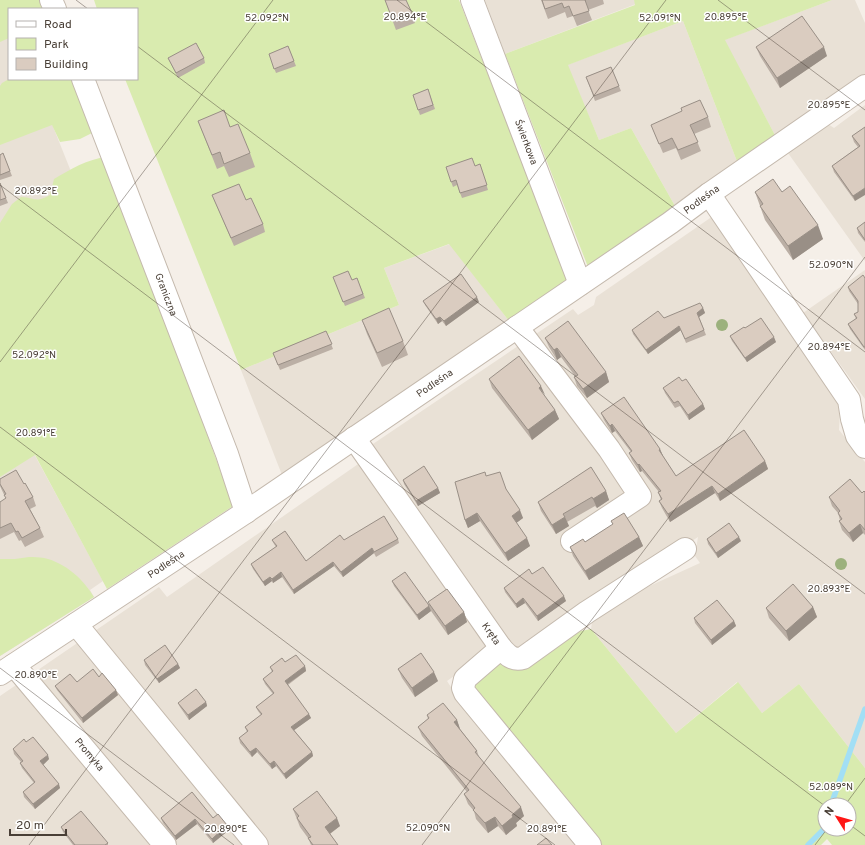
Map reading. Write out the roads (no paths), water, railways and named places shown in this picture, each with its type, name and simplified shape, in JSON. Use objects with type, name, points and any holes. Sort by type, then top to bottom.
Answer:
[{"type":"street","name":"Świerkowa","points":[[472,0],[580,284]]},
{"type":"street","name":"Graniczna","points":[[83,80],[227,454],[246,512]]},
{"type":"street","name":"Podleśna","points":[[7,670],[246,512],[670,223],[709,194],[865,86]]},
{"type":"street","points":[[709,194],[849,400],[857,436],[865,447]]},
{"type":"street","points":[[517,327],[609,449],[640,496],[572,541]]},
{"type":"street","name":"Kręta","points":[[354,438],[501,648],[509,657],[515,659],[523,658],[587,612],[685,549]]},
{"type":"street","points":[[76,624],[257,845]]},
{"type":"street","points":[[501,648],[465,679],[463,688],[465,693],[590,845]]},
{"type":"street","name":"Promyka","points":[[7,670],[165,845]]},
{"type":"waterway","points":[[834,797],[865,709]]},
{"type":"waterway","points":[[808,845],[817,836]]}]
